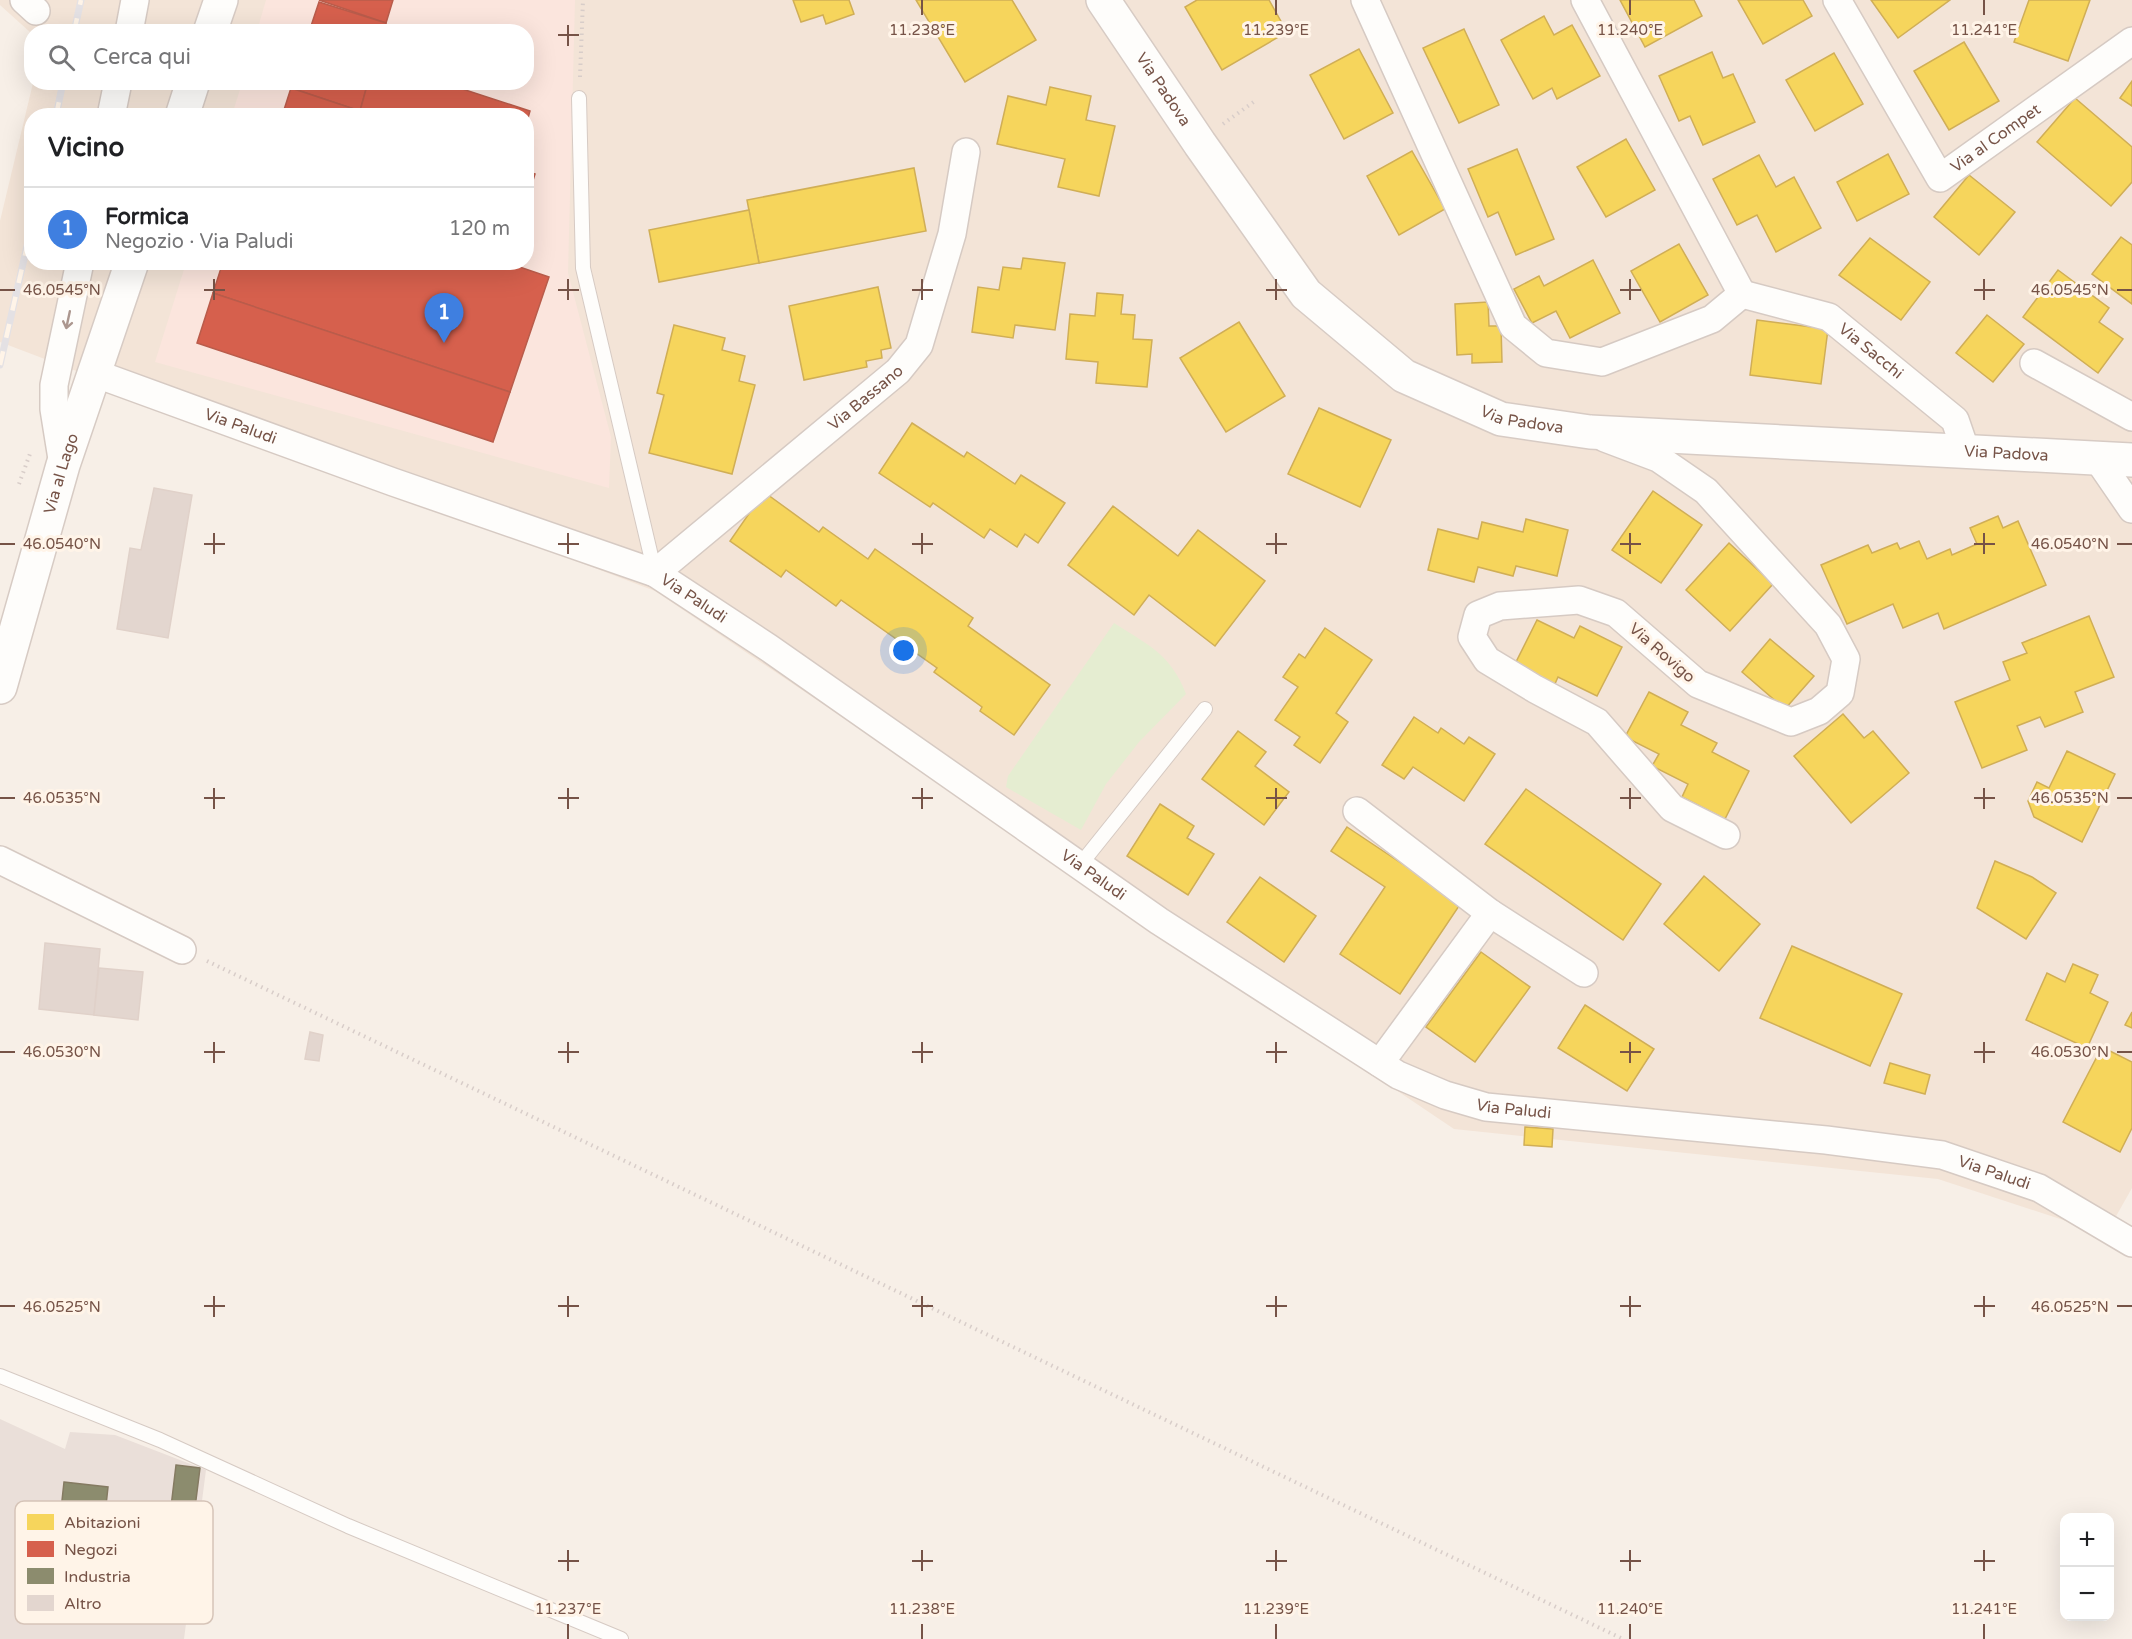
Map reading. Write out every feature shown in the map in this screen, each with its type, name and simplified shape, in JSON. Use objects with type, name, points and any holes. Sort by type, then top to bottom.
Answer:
[{"type":"main road","points":[[213,24],[221,0]]},
{"type":"main road","name":"Via Padova","points":[[1103,0],[1200,144],[1306,294],[1404,376],[1501,419],[1590,432],[2132,460]]},
{"type":"main road","points":[[185,108],[190,90]]},
{"type":"main road","name":"Via al Lago","points":[[0,687],[63,465],[129,270]]},
{"type":"street","points":[[130,24],[135,0]]},
{"type":"street","points":[[1365,0],[1513,326],[1546,353],[1602,362],[1712,319],[1742,294],[1585,0]]},
{"type":"street","name":"Via al Compet","points":[[1836,0],[1940,178],[2132,41]]},
{"type":"street","points":[[113,108],[116,90]]},
{"type":"street","name":"Via Bassano","points":[[655,573],[898,371],[919,345],[952,234],[966,152]]},
{"type":"street","points":[[63,465],[54,409],[54,385],[78,270]]},
{"type":"street","name":"Via Sacchi","points":[[1742,294],[1829,317],[1955,420],[1966,452]]},
{"type":"street","points":[[2034,363],[2132,417]]},
{"type":"street","name":"Via Paludi","points":[[94,372],[393,482],[655,573],[769,648],[1159,921],[1398,1075],[1445,1095],[1486,1107],[1826,1140],[1942,1155],[2039,1188],[2132,1243]]},
{"type":"street","name":"Via Rovigo","points":[[1590,432],[1658,458],[1706,491],[1828,625],[1846,659],[1840,693],[1819,711],[1791,722],[1759,711],[1698,684],[1616,613],[1579,600],[1500,606],[1478,615],[1472,637],[1487,660],[1597,722],[1672,808],[1726,835]]},
{"type":"street","points":[[2097,458],[2132,509]]},
{"type":"street","points":[[1357,811],[1490,913],[1584,973]]},
{"type":"street","points":[[0,860],[182,950]]},
{"type":"street","points":[[1380,1063],[1490,913]]},
{"type":"lane","points":[[579,98],[583,268],[655,573]]},
{"type":"lane","points":[[1080,865],[1205,709]]},
{"type":"lane","points":[[0,1376],[160,1440],[348,1527],[621,1639]]},
{"type":"path","points":[[579,98],[583,0]]},
{"type":"path","points":[[1221,126],[1255,101]]},
{"type":"path","points":[[182,950],[1623,1639]]},
{"type":"shaded area","points":[[0,0],[2132,0],[2132,1188],[2106,1234],[1938,1179],[1454,1129],[655,591],[0,342],[0,221],[24,121],[24,270],[534,270],[534,108],[27,108],[31,90],[534,90],[534,24],[24,24],[24,27],[0,5]]},
{"type":"shaded area","points":[[266,0],[575,0],[568,273],[611,437],[609,488],[155,362],[184,270],[534,270],[534,108],[234,108],[240,90],[534,90],[534,24],[259,24]]},
{"type":"shaded area","points":[[0,1419],[65,1449],[70,1432],[115,1435],[206,1470],[202,1501],[15,1501],[15,1624],[186,1624],[184,1639],[0,1639]]},
{"type":"green space","points":[[1114,623],[1166,660],[1180,680],[1186,694],[1139,742],[1106,784],[1081,830],[1006,787],[1008,776]]},
{"type":"building: Abitazioni","points":[[793,0],[849,0],[854,14],[826,24],[823,15],[801,22]]},
{"type":"building: Abitazioni","points":[[916,0],[1012,0],[1036,40],[965,82]]},
{"type":"building: Abitazioni","points":[[1197,0],[1269,0],[1287,32],[1222,70],[1185,7]]},
{"type":"building: Abitazioni","points":[[1620,0],[1694,0],[1702,16],[1645,47]]},
{"type":"building: Abitazioni","points":[[1738,0],[1803,0],[1812,16],[1763,44]]},
{"type":"building: Abitazioni","points":[[1871,0],[1950,0],[1898,38]]},
{"type":"building: Abitazioni","points":[[2029,0],[2090,0],[2068,61],[2014,42]]},
{"type":"building: Abitazioni","points":[[1544,16],[1554,35],[1572,25],[1600,76],[1557,99],[1552,88],[1533,99],[1501,40]]},
{"type":"building: Abitazioni","points":[[1464,29],[1499,105],[1459,123],[1423,48]]},
{"type":"building: Abitazioni","points":[[1964,42],[1999,101],[1949,130],[1914,71]]},
{"type":"building: Abitazioni","points":[[1359,49],[1393,113],[1344,139],[1310,75]]},
{"type":"building: Abitazioni","points":[[1712,52],[1723,78],[1733,74],[1755,122],[1703,145],[1690,116],[1679,121],[1659,76]]},
{"type":"building: Abitazioni","points":[[1834,53],[1863,104],[1815,131],[1786,80]]},
{"type":"building: Abitazioni","points":[[2132,81],[2132,106],[2120,98]]},
{"type":"building: Abitazioni","points":[[1050,87],[1091,96],[1086,120],[1115,126],[1099,196],[1058,187],[1065,159],[997,144],[1008,96],[1046,105]]},
{"type":"building: Abitazioni","points":[[2075,98],[2132,147],[2132,182],[2111,206],[2037,142]]},
{"type":"building: Abitazioni","points":[[1626,139],[1655,190],[1606,217],[1577,167]]},
{"type":"building: Abitazioni","points":[[1517,149],[1554,239],[1516,255],[1498,212],[1488,217],[1468,169]]},
{"type":"building: Abitazioni","points":[[1412,151],[1445,209],[1399,235],[1367,176]]},
{"type":"building: Abitazioni","points":[[1888,154],[1909,194],[1857,221],[1837,182]]},
{"type":"building: Abitazioni","points":[[1759,155],[1776,187],[1794,177],[1821,228],[1776,252],[1757,215],[1737,225],[1713,179]]},
{"type":"building: Abitazioni","points":[[914,168],[926,231],[759,263],[747,200]]},
{"type":"building: Abitazioni","points":[[1969,175],[2015,212],[1979,255],[1934,217]]},
{"type":"building: Abitazioni","points":[[749,210],[759,263],[659,282],[649,230]]},
{"type":"building: Abitazioni","points":[[2121,237],[2132,245],[2132,304],[2092,274]]},
{"type":"building: Abitazioni","points":[[1870,238],[1930,282],[1901,320],[1839,275]]},
{"type":"building: Abitazioni","points":[[1679,244],[1708,295],[1660,322],[1631,271]]},
{"type":"building: Abitazioni","points":[[1023,258],[1065,263],[1055,330],[1015,325],[1013,338],[972,332],[978,287],[999,290],[1003,267],[1021,269]]},
{"type":"building: Abitazioni","points":[[1593,260],[1620,313],[1570,338],[1556,311],[1532,323],[1514,289],[1539,276],[1544,286]]},
{"type":"building: Abitazioni","points":[[2058,270],[2109,308],[2099,322],[2123,339],[2098,373],[2023,317]]},
{"type":"building: Abitazioni","points":[[878,287],[891,348],[881,350],[882,358],[866,361],[867,367],[804,380],[789,306]]},
{"type":"building: Abitazioni","points":[[1097,293],[1123,295],[1121,314],[1135,315],[1133,339],[1152,340],[1147,387],[1096,383],[1098,362],[1066,359],[1070,314],[1095,316]]},
{"type":"building: Abitazioni","points":[[1488,302],[1489,326],[1501,326],[1502,362],[1472,363],[1472,354],[1457,355],[1455,304]]},
{"type":"building: Abitazioni","points":[[1987,315],[2024,344],[1993,382],[1956,353]]},
{"type":"building: Abitazioni","points":[[1757,320],[1828,329],[1821,384],[1750,375]]},
{"type":"building: Abitazioni","points":[[1239,322],[1285,396],[1226,432],[1180,358]]},
{"type":"building: Abitazioni","points":[[674,325],[725,338],[722,350],[745,356],[739,381],[755,385],[732,474],[649,453],[664,395],[657,393]]},
{"type":"building: Abitazioni","points":[[1319,408],[1391,440],[1360,507],[1288,474]]},
{"type":"building: Abitazioni","points":[[912,423],[964,457],[967,452],[1015,484],[1021,475],[1065,503],[1038,543],[1025,534],[1017,547],[990,529],[984,538],[933,503],[930,507],[879,473]]},
{"type":"building: Abitazioni","points":[[1653,491],[1702,525],[1661,583],[1612,550]]},
{"type":"building: Abitazioni","points":[[764,492],[819,532],[823,527],[868,559],[875,549],[973,618],[968,626],[1050,685],[1014,735],[980,711],[982,707],[934,672],[937,668],[841,600],[836,606],[786,570],[781,577],[730,541]]},
{"type":"building: Abitazioni","points":[[1113,506],[1178,556],[1198,530],[1265,581],[1215,646],[1149,595],[1134,615],[1068,565]]},
{"type":"building: Abitazioni","points":[[1998,516],[2003,528],[2018,521],[2046,585],[1944,629],[1938,613],[1903,628],[1893,604],[1847,624],[1821,565],[1868,545],[1872,553],[1897,543],[1900,549],[1919,541],[1927,559],[1950,549],[1952,555],[1977,544],[1970,528]]},
{"type":"building: Abitazioni","points":[[1526,519],[1568,530],[1557,576],[1516,566],[1513,576],[1478,567],[1474,582],[1428,570],[1438,529],[1478,539],[1482,522],[1523,532]]},
{"type":"building: Abitazioni","points":[[1729,543],[1773,584],[1730,631],[1686,590]]},
{"type":"building: Abitazioni","points":[[2089,616],[2114,677],[2075,692],[2083,712],[2045,727],[2040,717],[2017,726],[2027,750],[1982,768],[1955,702],[2010,680],[2003,662],[2027,653],[2022,643]]},
{"type":"building: Abitazioni","points":[[1537,620],[1574,638],[1580,626],[1622,647],[1597,696],[1558,677],[1554,686],[1514,666]]},
{"type":"building: Abitazioni","points":[[1325,628],[1372,660],[1336,713],[1348,722],[1320,763],[1294,745],[1300,737],[1275,720],[1298,687],[1283,677],[1299,654],[1305,658]]},
{"type":"building: Abitazioni","points":[[1770,639],[1814,676],[1785,709],[1742,672]]},
{"type":"building: Abitazioni","points":[[1649,692],[1688,712],[1681,725],[1717,743],[1712,752],[1749,771],[1725,819],[1682,797],[1688,784],[1652,766],[1659,754],[1625,737]]},
{"type":"building: Abitazioni","points":[[1843,714],[1864,738],[1873,731],[1909,773],[1851,823],[1794,756]]},
{"type":"building: Abitazioni","points":[[1414,717],[1438,733],[1441,728],[1464,744],[1469,737],[1495,754],[1464,801],[1413,767],[1404,779],[1382,765]]},
{"type":"building: Abitazioni","points":[[1238,731],[1266,752],[1255,766],[1289,792],[1264,825],[1202,779]]},
{"type":"building: Abitazioni","points":[[2067,751],[2115,774],[2082,842],[2034,817],[2028,801],[2037,782],[2049,788]]},
{"type":"building: Abitazioni","points":[[1526,789],[1661,884],[1623,940],[1485,844]]},
{"type":"building: Abitazioni","points":[[1160,804],[1194,826],[1187,838],[1214,854],[1188,895],[1127,856]]},
{"type":"building: Abitazioni","points":[[1347,827],[1461,903],[1400,994],[1340,954],[1385,887],[1331,851]]},
{"type":"building: Abitazioni","points":[[1995,861],[2032,877],[2056,893],[2026,939],[1977,908]]},
{"type":"building: Abitazioni","points":[[1704,876],[1760,924],[1719,971],[1664,924]]},
{"type":"building: Abitazioni","points":[[1260,877],[1316,916],[1284,962],[1227,922]]},
{"type":"building: Abitazioni","points":[[1792,946],[1902,994],[1870,1066],[1760,1018]]},
{"type":"building: Abitazioni","points":[[1481,952],[1530,987],[1475,1062],[1426,1027]]},
{"type":"building: Abitazioni","points":[[2073,964],[2098,975],[2090,993],[2108,1002],[2087,1048],[2026,1020],[2047,973],[2065,982]]},
{"type":"building: Abitazioni","points":[[1585,1005],[1654,1049],[1627,1091],[1558,1048]]},
{"type":"building: Abitazioni","points":[[2132,1012],[2132,1028],[2125,1025]]},
{"type":"building: Abitazioni","points":[[2102,1047],[2132,1062],[2132,1128],[2120,1152],[2063,1122]]},
{"type":"building: Abitazioni","points":[[1890,1063],[1930,1075],[1925,1094],[1884,1083]]},
{"type":"building: Abitazioni","points":[[1525,1127],[1553,1129],[1552,1147],[1524,1145]]},
{"type":"building: Negozi","points":[[319,0],[393,0],[386,23]]},
{"type":"building: Negozi","points":[[319,2],[386,23],[386,24],[312,24]]},
{"type":"building: Negozi","points":[[290,90],[297,90],[351,108],[285,108]]},
{"type":"building: Negozi","points":[[297,90],[366,90],[361,108],[351,108]]},
{"type":"building: Negozi","points":[[366,90],[466,90],[521,108],[361,108]]},
{"type":"building: Negozi","points":[[220,270],[528,270],[549,277],[510,392],[213,293]]},
{"type":"building: Negozi","points":[[213,293],[510,392],[493,442],[197,343]]},
{"type":"building: Industria","points":[[176,1465],[200,1468],[196,1501],[172,1501]]},
{"type":"building: Industria","points":[[64,1482],[108,1487],[106,1501],[62,1501]]},
{"type":"building: Altro","points":[[154,488],[192,495],[168,638],[117,629],[130,548],[141,550]]},
{"type":"building: Altro","points":[[45,943],[100,949],[94,1015],[39,1009]]},
{"type":"building: Altro","points":[[99,968],[143,972],[138,1020],[94,1015]]},
{"type":"building: Altro","points":[[310,1032],[323,1035],[319,1061],[305,1059]]},
{"type":"railway","points":[[76,24],[81,0]]},
{"type":"railway","points":[[58,108],[61,90]]},
{"type":"railway","points":[[0,365],[24,259]]},
{"type":"place","name":"Formica","points":[[444,343]]}]
